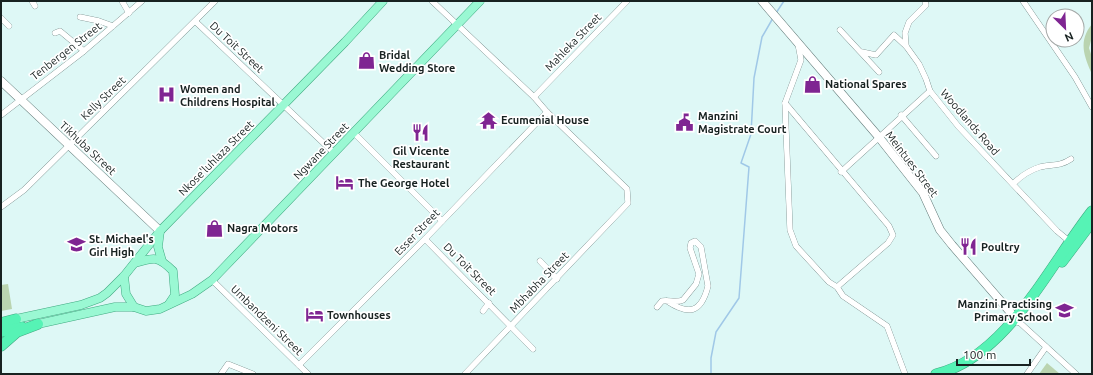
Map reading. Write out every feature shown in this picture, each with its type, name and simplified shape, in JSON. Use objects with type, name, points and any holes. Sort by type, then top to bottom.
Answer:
[{"type":"highway","points":[[936,374],[964,363],[982,352],[1016,320],[1069,241],[1092,211]]},
{"type":"highway","points":[[950,374],[966,367],[985,355],[1001,340],[1092,222]]},
{"type":"highway","points":[[1,323],[16,319]]},
{"type":"highway","points":[[1,332],[38,324]]},
{"type":"highway","points":[[1,346],[17,332],[38,324]]},
{"type":"main road","name":"Nkose'luhlaza Street","points":[[134,263],[160,231],[383,1]]},
{"type":"main road","name":"Ngwane Street","points":[[170,304],[192,294],[212,280],[480,1]]},
{"type":"main road","points":[[160,231],[158,246],[162,261]]},
{"type":"main road","points":[[16,319],[92,302],[107,293],[124,276],[134,263],[151,259],[162,261],[173,271],[175,280],[175,295],[170,304],[160,309],[152,311],[134,307],[115,307],[38,324]]},
{"type":"main road","points":[[124,276],[126,294],[134,307]]},
{"type":"street","points":[[122,1],[129,13]]},
{"type":"street","name":"Tenbergen Street","points":[[1,115],[84,51],[142,1]]},
{"type":"street","name":"Kelly Street","points":[[1,207],[24,190],[196,22],[215,1]]},
{"type":"street","points":[[432,1],[534,97],[547,112]]},
{"type":"street","name":"Mahleka Street","points":[[534,97],[627,1]]},
{"type":"street","name":"Meintues Street","points":[[762,1],[878,136],[923,193],[940,230],[952,246],[1016,320],[1076,374]]},
{"type":"street","points":[[906,46],[904,33],[908,22],[921,12],[926,5],[925,1]]},
{"type":"street","points":[[1023,1],[1075,76],[1092,107]]},
{"type":"street","points":[[80,17],[105,22],[113,26]]},
{"type":"street","points":[[1,18],[9,26]]},
{"type":"street","name":"Du Toit Street","points":[[196,22],[334,153]]},
{"type":"street","points":[[840,30],[880,72]]},
{"type":"street","points":[[55,33],[60,31],[84,51]]},
{"type":"street","points":[[862,52],[876,54],[894,35],[906,46]]},
{"type":"street","points":[[798,42],[801,60],[784,103],[791,234],[796,246],[801,252],[829,282],[837,287],[843,296],[887,326],[905,374]]},
{"type":"street","name":"Woodlands Road","points":[[906,46],[919,64],[926,78],[930,91],[958,126],[1057,231],[1069,241]]},
{"type":"street","name":"Tikhuba Street","points":[[1,81],[68,146],[160,231]]},
{"type":"street","points":[[841,172],[901,115],[930,91]]},
{"type":"street","points":[[784,103],[841,172],[889,226],[892,235],[888,243],[837,287]]},
{"type":"street","name":"Mbhabha Street","points":[[464,374],[628,204],[627,189],[547,112]]},
{"type":"street","name":"Esser Street","points":[[299,365],[425,239],[547,112]]},
{"type":"street","points":[[901,115],[936,156]]},
{"type":"street","points":[[354,133],[442,220]]},
{"type":"street","points":[[1013,184],[1025,174],[1039,167],[1058,166],[1071,158]]},
{"type":"street","name":"Du Toit Street","points":[[425,239],[533,349]]},
{"type":"street","points":[[657,307],[662,301],[668,301],[680,301],[686,298],[698,281],[699,274],[690,248],[691,243],[694,241],[701,247],[708,286],[706,292],[694,309],[687,311],[677,308],[668,301]]},
{"type":"street","points":[[540,261],[557,279]]},
{"type":"street","name":"Umbandzeni Street","points":[[212,280],[308,374]]},
{"type":"street","points":[[483,310],[489,303]]},
{"type":"street","points":[[1028,374],[1046,347]]},
{"type":"street","points":[[221,374],[228,364],[253,374]]},
{"type":"green space","points":[[1092,24],[1092,37],[1089,48],[1092,57],[1092,74],[1084,49],[1085,36]]},
{"type":"green space","points":[[8,284],[12,309],[1,311],[1,285]]},
{"type":"green space","points":[[1047,363],[1060,374],[1039,374]]},
{"type":"waterway","points":[[776,13],[784,1]]},
{"type":"waterway","points":[[711,374],[711,358],[716,332],[739,298],[749,167],[741,163],[751,134],[754,78],[762,37],[773,18]]},
{"type":"place","name":"Bridal Wedding Store","points":[[366,61]]},
{"type":"place","name":"National Spares","points":[[812,84]]},
{"type":"place","name":"Women and Childrens Hospital","points":[[167,95]]},
{"type":"place","name":"Ecumenial House","points":[[488,120]]},
{"type":"place","name":"Manzini Magistrate Court","points":[[685,122]]},
{"type":"place","name":"Gil Vicente Restaurant","points":[[421,133]]},
{"type":"place","name":"The George Hotel","points":[[345,183]]},
{"type":"place","name":"Nagra Motors","points":[[214,228]]},
{"type":"place","name":"St. Michael's Girl High","points":[[76,245]]},
{"type":"place","name":"Poultry","points":[[968,247]]},
{"type":"place","name":"Manzini Practising Primary School","points":[[1065,310]]},
{"type":"place","name":"Townhouses","points":[[314,315]]}]
